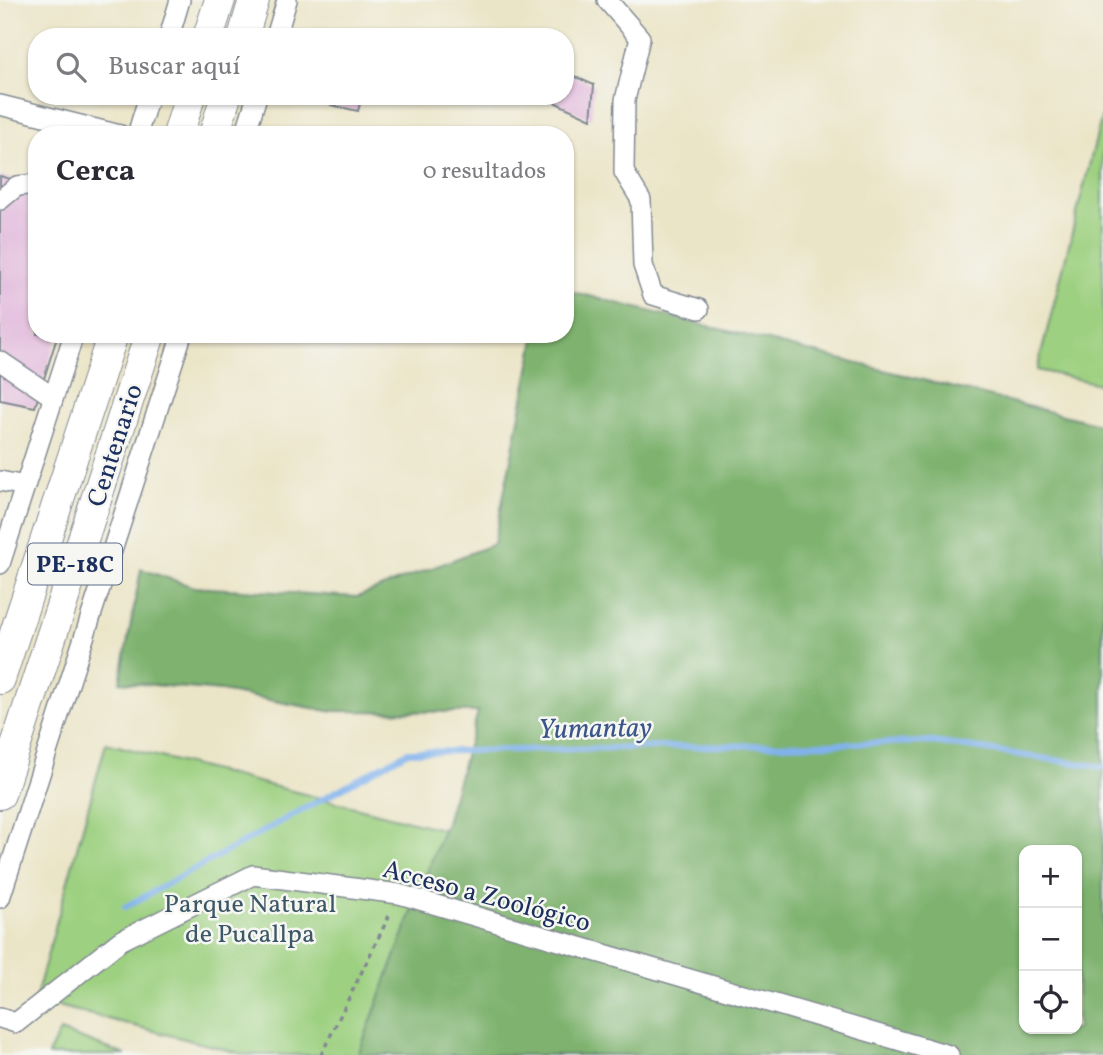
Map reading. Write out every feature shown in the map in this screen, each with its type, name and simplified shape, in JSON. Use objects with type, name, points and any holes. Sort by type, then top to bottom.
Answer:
[{"type":"highway","points":[[211,28],[220,0]]},
{"type":"highway","points":[[246,28],[254,0]]},
{"type":"highway","points":[[181,126],[187,105]]},
{"type":"highway","points":[[217,126],[223,105]]},
{"type":"highway","name":"Centenario","points":[[0,679],[110,343]]},
{"type":"highway","name":"Centenario","points":[[0,794],[147,343]]},
{"type":"street","points":[[172,28],[180,0]]},
{"type":"street","points":[[279,28],[287,0]]},
{"type":"street","points":[[607,0],[639,38],[625,100],[624,172],[641,200],[643,265],[653,295],[699,309]]},
{"type":"street","points":[[140,126],[146,105]]},
{"type":"street","points":[[248,126],[254,105]]},
{"type":"street","points":[[0,106],[62,126]]},
{"type":"street","points":[[0,200],[18,184]]},
{"type":"street","points":[[0,564],[71,343]]},
{"type":"street","points":[[0,898],[5,868],[179,343]]},
{"type":"street","points":[[0,361],[53,397]]},
{"type":"street","points":[[0,481],[25,486]]},
{"type":"street","name":"Acceso a Zoológico","points":[[0,1018],[16,1023],[120,941],[253,875],[399,894],[948,1055]]},
{"type":"path","points":[[321,1055],[399,894]]},
{"type":"green space","points":[[1103,111],[1103,385],[1037,370]]},
{"type":"green space","points":[[574,292],[1103,425],[1103,1055],[358,1055],[446,822],[478,712],[328,711],[221,691],[120,682],[141,569],[194,587],[357,597],[494,544],[534,343],[574,343]]},
{"type":"green space","name":"Parque Natural de Pucallpa","points":[[106,743],[1019,978],[1019,1034],[1082,1034],[1103,1055],[246,1055],[35,1000]]},
{"type":"green space","points":[[60,1031],[126,1055],[48,1055]]},
{"type":"building","points":[[574,76],[594,85],[591,119],[561,105],[574,105]]},
{"type":"building","points":[[331,105],[360,105],[358,111]]},
{"type":"building","points":[[0,176],[28,184],[28,343],[55,343],[35,407],[0,400]]},
{"type":"waterway","name":"Yumantay","points":[[125,907],[408,752],[933,742],[1103,767]]}]
